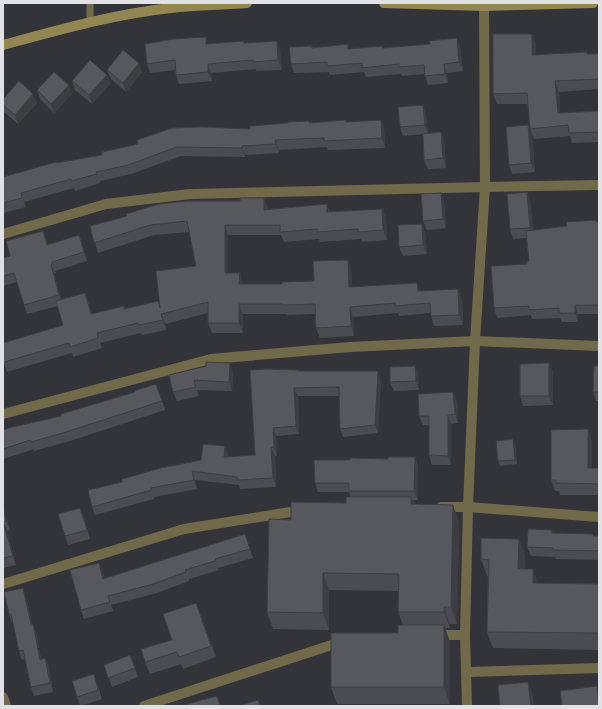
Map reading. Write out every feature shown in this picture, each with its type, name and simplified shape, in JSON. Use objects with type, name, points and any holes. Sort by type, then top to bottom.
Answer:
[{"type":"main road","points":[[3,45],[90,22],[171,6],[247,3]]},
{"type":"main road","points":[[384,3],[484,6],[593,3]]},
{"type":"street","points":[[467,706],[465,635],[468,507],[475,341],[485,186],[484,6]]},
{"type":"street","points":[[3,234],[106,204],[190,194],[485,186],[599,186]]},
{"type":"street","points":[[3,414],[211,359],[350,347],[475,341],[599,346]]},
{"type":"street","points":[[430,507],[468,507],[599,517]]},
{"type":"street","points":[[3,584],[184,529],[316,508]]},
{"type":"street","points":[[426,636],[465,635]]},
{"type":"street","points":[[144,706],[356,638]]},
{"type":"street","points":[[467,672],[599,668]]},
{"type":"street","points":[[3,697],[6,706]]},
{"type":"lane","points":[[90,3],[90,22]]},
{"type":"building","points":[[493,34],[532,34],[532,55],[587,52],[587,54],[599,54],[599,79],[555,81],[558,113],[599,111],[599,132],[569,133],[568,125],[530,129],[527,93],[493,94]]},
{"type":"building","points":[[206,37],[206,44],[244,41],[244,43],[277,41],[278,60],[253,62],[253,60],[208,64],[208,72],[176,75],[175,60],[147,64],[145,44],[173,39]]},
{"type":"building","points":[[457,38],[459,62],[444,64],[445,74],[425,76],[424,65],[399,67],[399,64],[362,68],[362,63],[327,66],[327,62],[291,64],[289,47],[312,46],[312,48],[348,44],[348,49],[382,46],[383,48],[430,44],[429,41]]},
{"type":"building","points":[[123,50],[139,63],[123,83],[107,70]]},
{"type":"building","points":[[90,60],[107,75],[89,95],[72,81]]},
{"type":"building","points":[[54,72],[69,85],[51,104],[37,90]]},
{"type":"building","points":[[19,81],[33,94],[15,115],[3,105],[3,99]]},
{"type":"building","points":[[423,105],[425,125],[400,127],[398,107]]},
{"type":"building","points":[[346,120],[346,122],[381,120],[382,138],[324,141],[324,138],[275,140],[276,144],[242,146],[242,148],[177,147],[128,165],[96,172],[97,174],[71,181],[71,179],[21,193],[22,198],[3,203],[3,177],[56,162],[102,155],[102,152],[138,144],[137,140],[172,128],[203,127],[250,129],[250,126],[288,122],[309,121],[309,123]]},
{"type":"building","points":[[528,125],[531,163],[509,165],[506,127]]},
{"type":"building","points":[[441,132],[443,158],[424,160],[423,134]]},
{"type":"building","points":[[527,192],[530,228],[510,229],[507,194]]},
{"type":"building","points":[[441,193],[443,219],[423,221],[421,194]]},
{"type":"building","points":[[240,198],[264,198],[264,210],[327,204],[327,212],[382,209],[383,230],[359,232],[358,229],[317,232],[317,229],[280,232],[280,225],[225,225],[225,273],[240,273],[239,284],[282,284],[282,282],[314,281],[313,261],[348,260],[349,287],[417,283],[418,291],[458,289],[459,315],[431,316],[430,303],[395,306],[395,303],[350,307],[351,326],[316,328],[315,304],[239,304],[239,323],[208,323],[208,302],[161,314],[163,320],[139,325],[138,323],[97,333],[98,338],[70,347],[69,343],[4,362],[3,343],[63,325],[56,301],[85,293],[91,314],[124,306],[124,309],[158,301],[160,308],[156,271],[196,266],[187,221],[150,225],[94,243],[90,226],[127,216],[126,214],[159,204],[188,201],[240,201]]},
{"type":"building","points":[[596,220],[596,222],[599,222],[599,305],[575,305],[575,313],[559,313],[559,308],[529,310],[529,306],[494,308],[491,266],[527,264],[527,261],[529,261],[526,231],[567,226],[566,222]]},
{"type":"building","points":[[422,224],[423,245],[399,247],[398,225]]},
{"type":"building","points":[[43,231],[47,245],[79,235],[84,252],[52,262],[51,265],[59,295],[24,305],[14,273],[3,276],[3,258],[10,256],[6,241]]},
{"type":"building","points":[[206,362],[230,363],[229,382],[194,380],[196,387],[173,392],[169,375],[206,366]]},
{"type":"building","points":[[549,363],[549,396],[520,396],[520,364]]},
{"type":"building","points":[[415,366],[416,381],[390,382],[390,367]]},
{"type":"building","points":[[594,366],[599,366],[599,392],[593,392]]},
{"type":"building","points":[[267,369],[299,371],[378,371],[375,425],[340,429],[339,387],[294,388],[296,426],[273,428],[274,447],[271,447],[273,478],[237,480],[237,477],[192,471],[194,480],[151,488],[151,490],[92,507],[88,490],[122,482],[122,479],[161,468],[201,460],[203,444],[225,446],[224,457],[255,455],[250,370]]},
{"type":"building","points":[[156,384],[162,401],[66,432],[31,442],[30,440],[3,449],[3,430],[61,416],[61,414],[135,392],[134,391]]},
{"type":"building","points":[[453,392],[455,414],[448,415],[448,456],[429,455],[429,416],[419,416],[418,394]]},
{"type":"building","points":[[588,429],[588,468],[599,468],[599,484],[556,483],[556,480],[551,480],[551,430]]},
{"type":"building","points":[[513,439],[515,460],[498,461],[496,441]]},
{"type":"building","points":[[388,457],[415,457],[414,491],[349,491],[349,483],[315,483],[314,460],[350,460],[350,458],[388,459]]},
{"type":"building","points":[[346,497],[411,497],[411,504],[453,505],[451,607],[444,607],[444,612],[398,612],[399,574],[323,573],[323,613],[267,612],[269,519],[291,520],[291,502],[346,503]]},
{"type":"building","points":[[3,508],[6,521],[3,522]]},
{"type":"building","points":[[80,508],[87,530],[65,536],[58,514]]},
{"type":"building","points":[[3,522],[13,556],[3,558]]},
{"type":"building","points":[[528,529],[552,530],[552,533],[593,534],[593,536],[599,536],[599,551],[553,550],[553,548],[527,547]]},
{"type":"building","points":[[245,534],[250,549],[215,559],[215,561],[185,570],[186,572],[153,584],[108,596],[110,602],[81,610],[70,570],[99,563],[103,579]]},
{"type":"building","points":[[481,538],[519,539],[518,569],[533,569],[533,583],[599,584],[599,633],[487,632],[489,560],[481,559]]},
{"type":"building","points":[[23,588],[31,624],[33,624],[40,660],[45,658],[50,683],[31,687],[23,650],[19,651],[11,614],[9,614],[4,592]]},
{"type":"building","points":[[196,603],[211,646],[179,657],[177,652],[145,662],[141,649],[172,640],[163,614]]},
{"type":"building","points":[[398,625],[444,625],[444,687],[331,687],[331,633],[398,633]]},
{"type":"building","points":[[130,655],[135,668],[108,678],[104,665]]},
{"type":"building","points":[[94,674],[98,690],[77,697],[72,681]]},
{"type":"building","points":[[528,682],[531,706],[500,706],[498,685]]},
{"type":"building","points":[[597,686],[599,706],[562,706],[560,691]]},
{"type":"building","points":[[217,696],[220,706],[187,706],[187,704]]},
{"type":"building","points":[[258,700],[260,706],[238,706]]}]
